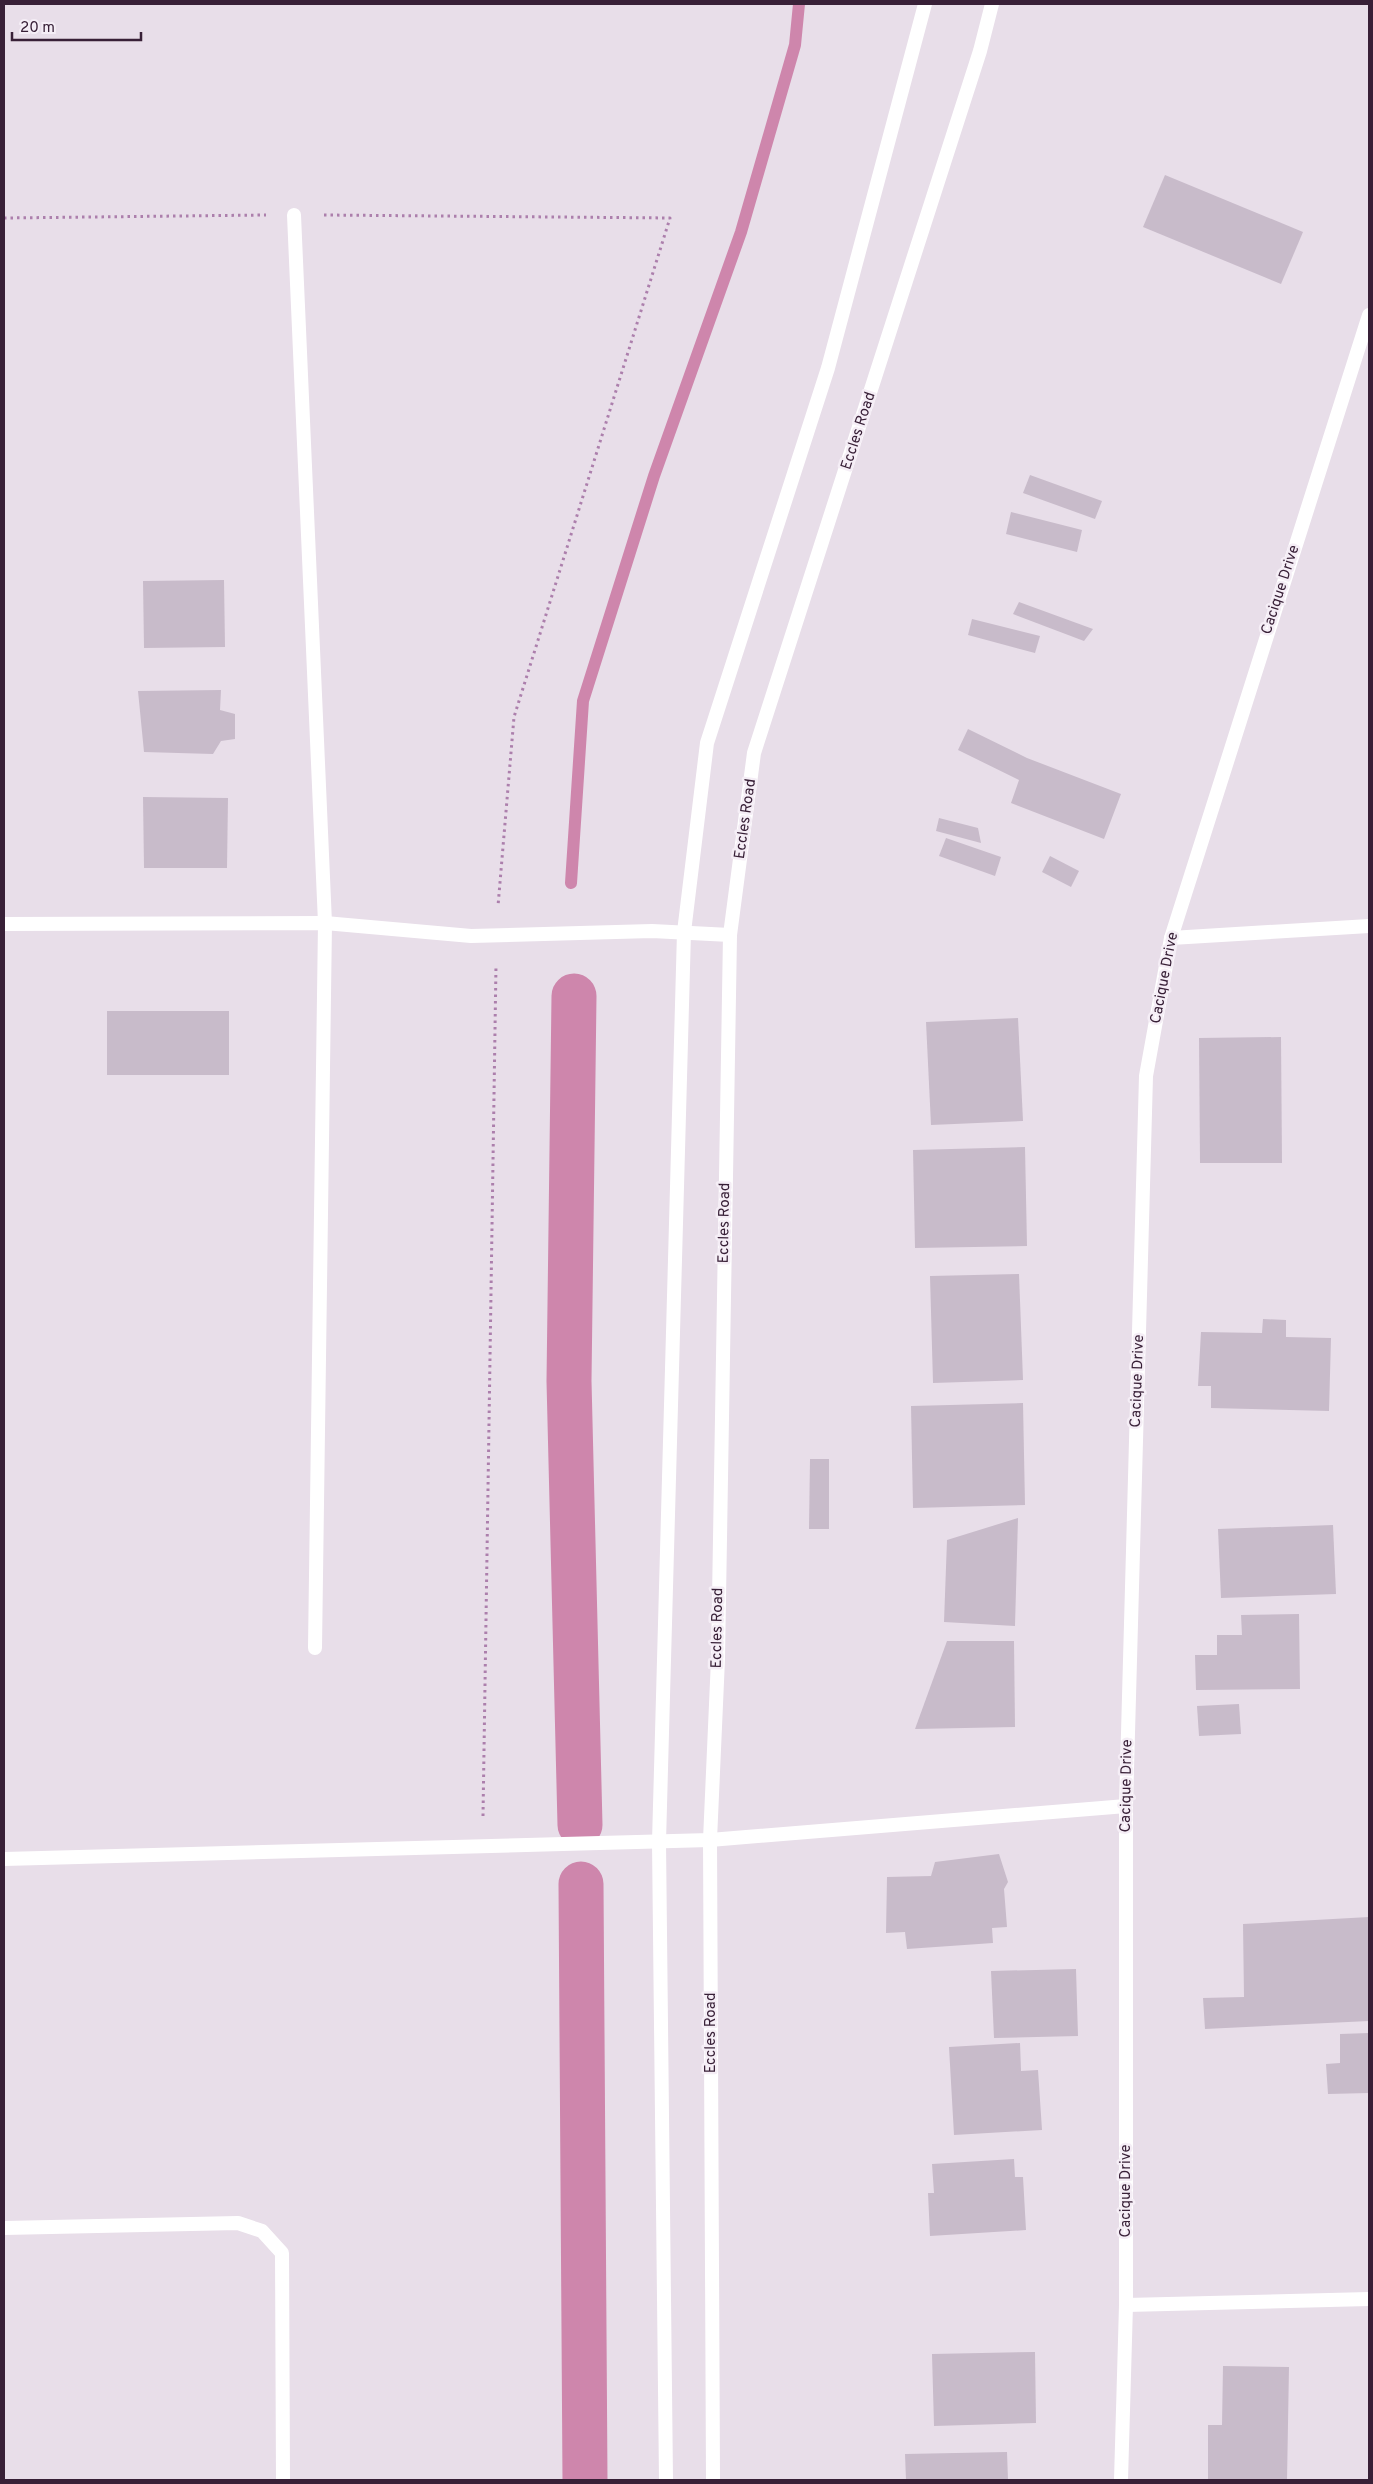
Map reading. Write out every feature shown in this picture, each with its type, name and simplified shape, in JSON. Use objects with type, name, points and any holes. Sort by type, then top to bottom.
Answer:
[{"type":"street","points":[[666,2480],[659,1842],[684,932],[707,743],[828,368],[925,4]]},
{"type":"street","name":"Eccles Road","points":[[713,2480],[710,1840],[718,1659],[730,935],[754,753],[974,70],[992,4]]},
{"type":"street","points":[[294,215],[325,923],[315,1648]]},
{"type":"street","name":"Cacique Drive","points":[[1121,2480],[1126,2305],[1126,1806],[1146,1076],[1171,938],[1369,314]]},
{"type":"street","points":[[4,924],[325,923],[471,936],[684,932],[730,935]]},
{"type":"street","points":[[1171,938],[1369,926]]},
{"type":"street","points":[[4,1859],[482,1848],[710,1840],[1126,1806]]},
{"type":"street","points":[[4,2228],[238,2223],[262,2231],[282,2253],[283,2480]]},
{"type":"street","points":[[1126,2305],[1369,2299]]},
{"type":"path","points":[[4,218],[294,215],[670,218],[514,717],[496,935],[482,1848]]},
{"type":"building","points":[[1165,175],[1303,232],[1281,284],[1143,227]]},
{"type":"building","points":[[1030,475],[1102,501],[1095,519],[1023,493]]},
{"type":"building","points":[[1011,512],[1082,530],[1077,552],[1006,534]]},
{"type":"building","points":[[224,580],[225,647],[144,648],[143,581]]},
{"type":"building","points":[[1019,602],[1093,629],[1084,641],[1013,614]]},
{"type":"building","points":[[972,619],[1040,636],[1035,653],[968,635]]},
{"type":"building","points":[[221,690],[220,710],[235,714],[235,739],[221,741],[213,754],[144,752],[138,691]]},
{"type":"building","points":[[968,729],[1027,758],[1121,794],[1104,839],[1011,803],[1019,780],[958,750]]},
{"type":"building","points":[[143,797],[228,798],[227,868],[144,868]]},
{"type":"building","points":[[939,818],[978,828],[981,843],[936,831]]},
{"type":"building","points":[[946,838],[1001,857],[995,876],[939,856]]},
{"type":"building","points":[[1050,856],[1079,871],[1071,887],[1042,872]]},
{"type":"building","points":[[107,1011],[229,1011],[229,1075],[107,1075]]},
{"type":"building","points":[[1018,1018],[1023,1121],[931,1125],[926,1022]]},
{"type":"building","points":[[1281,1037],[1282,1163],[1200,1163],[1199,1038]]},
{"type":"building","points":[[1025,1147],[1027,1246],[915,1248],[913,1150]]},
{"type":"building","points":[[1019,1274],[1023,1380],[933,1383],[930,1276]]},
{"type":"building","points":[[1263,1319],[1286,1320],[1286,1337],[1331,1338],[1329,1411],[1211,1408],[1211,1386],[1198,1386],[1201,1332],[1262,1333]]},
{"type":"building","points":[[1023,1403],[1025,1505],[913,1508],[911,1406]]},
{"type":"building","points":[[810,1459],[829,1459],[829,1529],[809,1529]]},
{"type":"building","points":[[1018,1518],[1015,1626],[944,1622],[947,1540]]},
{"type":"building","points":[[1333,1525],[1336,1594],[1221,1598],[1218,1529]]},
{"type":"building","points":[[1299,1614],[1300,1689],[1196,1690],[1195,1655],[1217,1655],[1217,1635],[1242,1635],[1241,1615]]},
{"type":"building","points":[[947,1641],[1014,1641],[1015,1727],[915,1729]]},
{"type":"building","points":[[1239,1704],[1241,1734],[1199,1736],[1197,1706]]},
{"type":"building","points":[[999,1854],[1008,1882],[1004,1889],[1007,1927],[992,1928],[993,1943],[907,1949],[905,1932],[886,1933],[887,1877],[931,1876],[935,1862]]},
{"type":"building","points":[[1369,1917],[1369,2021],[1205,2029],[1203,1998],[1244,1997],[1243,1924]]},
{"type":"building","points":[[1076,1969],[1078,2036],[994,2038],[991,1971]]},
{"type":"building","points":[[1369,2033],[1369,2093],[1328,2094],[1326,2064],[1340,2063],[1340,2034]]},
{"type":"building","points":[[1020,2043],[1021,2071],[1038,2070],[1042,2130],[954,2135],[949,2047]]},
{"type":"building","points":[[1014,2159],[1015,2177],[1023,2177],[1026,2230],[930,2236],[928,2193],[934,2193],[932,2164]]},
{"type":"building","points":[[1035,2352],[1036,2423],[934,2426],[932,2354]]},
{"type":"building","points":[[1223,2366],[1289,2367],[1287,2480],[1208,2480],[1208,2425],[1222,2425]]},
{"type":"building","points":[[1007,2452],[1008,2480],[906,2480],[905,2454]]},
{"type":"waterway","points":[[571,883],[583,701],[654,476],[741,232],[795,45],[799,4]]},
{"type":"waterway","points":[[574,996],[569,1381],[580,1825]]},
{"type":"waterway","points":[[581,1884],[585,2480]]}]
